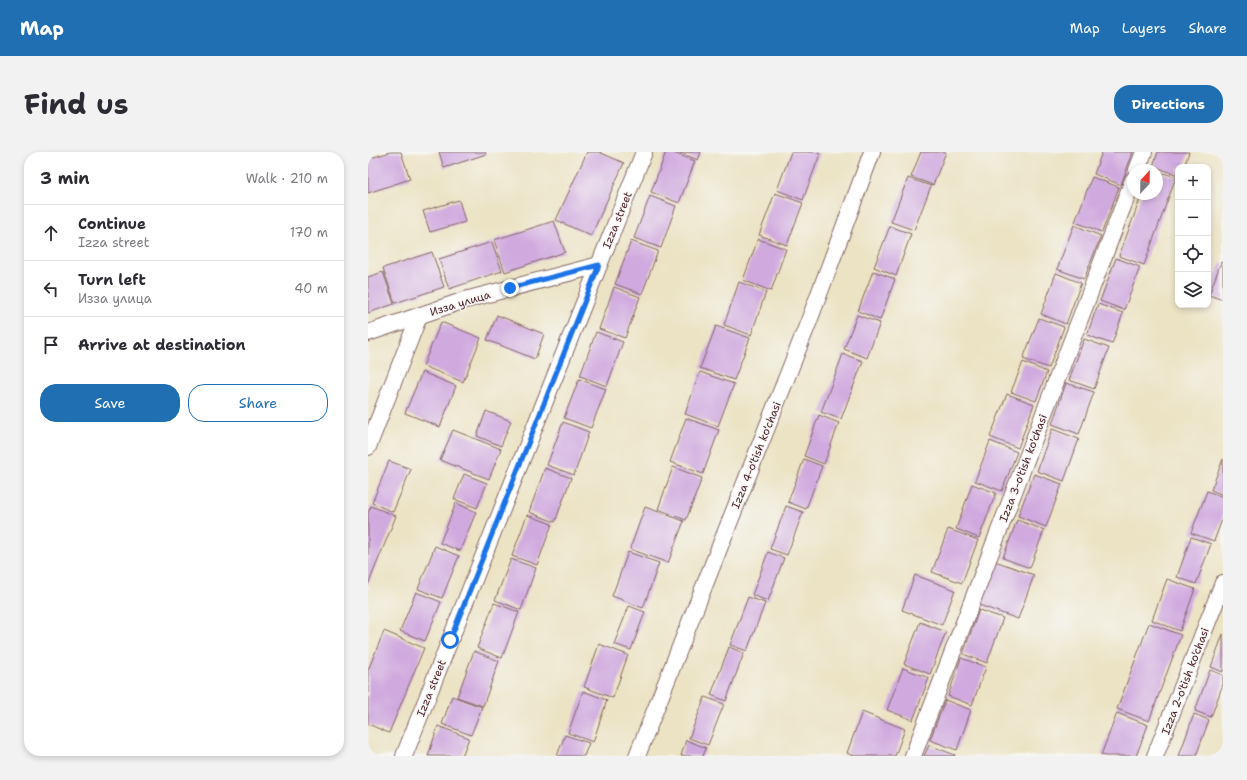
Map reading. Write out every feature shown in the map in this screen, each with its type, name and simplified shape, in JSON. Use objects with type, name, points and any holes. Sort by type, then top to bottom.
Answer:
[{"type":"street","name":"Izza street","points":[[404,756],[644,152]]},
{"type":"street","name":"Izza 4-o'tish ko'chasi","points":[[637,756],[809,322],[872,152]]},
{"type":"street","points":[[1139,164],[1144,152]]},
{"type":"street","name":"Izza 3-o'tish ko'chasi","points":[[913,756],[1127,196]]},
{"type":"street","name":"Изза улица","points":[[368,333],[466,300],[599,265]]},
{"type":"street","points":[[368,447],[419,316]]},
{"type":"street","name":"Izza 2-o'tish ko'chasi","points":[[1155,756],[1223,583]]},
{"type":"building","points":[[390,152],[401,152],[410,179],[368,193],[368,159]]},
{"type":"building","points":[[439,152],[485,152],[486,154],[444,168]]},
{"type":"building","points":[[587,152],[599,152],[624,163],[591,236],[556,220]]},
{"type":"building","points":[[666,152],[671,152],[695,161],[679,203],[651,192]]},
{"type":"building","points":[[678,152],[701,152],[698,160]]},
{"type":"building","points":[[791,152],[814,152],[820,154],[803,200],[777,190]]},
{"type":"building","points":[[921,152],[946,152],[933,185],[911,177]]},
{"type":"building","points":[[1102,152],[1133,152],[1129,164],[1127,164],[1127,168],[1121,185],[1094,174]]},
{"type":"building","points":[[1158,152],[1189,152],[1185,164],[1175,164],[1175,174],[1163,170],[1163,164],[1154,164]]},
{"type":"building","points":[[1163,173],[1175,177],[1144,265],[1119,256],[1140,200],[1163,200]]},
{"type":"building","points":[[1092,177],[1119,187],[1102,232],[1075,222]]},
{"type":"building","points":[[908,178],[931,186],[914,230],[891,222]]},
{"type":"building","points":[[775,193],[803,203],[787,245],[759,235]]},
{"type":"building","points":[[650,196],[676,206],[661,248],[634,238]]},
{"type":"building","points":[[459,200],[465,222],[430,232],[423,211]]},
{"type":"building","points":[[554,221],[565,252],[505,272],[494,240]]},
{"type":"building","points":[[1074,225],[1101,236],[1084,279],[1057,269]]},
{"type":"building","points":[[890,226],[911,234],[896,276],[874,267]]},
{"type":"building","points":[[758,239],[786,249],[771,291],[743,280]]},
{"type":"building","points":[[631,241],[658,251],[642,294],[615,284]]},
{"type":"building","points":[[492,242],[502,271],[449,289],[439,259]]},
{"type":"building","points":[[432,252],[444,287],[395,303],[383,268]]},
{"type":"building","points":[[1116,258],[1140,267],[1124,310],[1100,301]]},
{"type":"building","points":[[1221,262],[1223,263],[1223,300],[1211,296],[1211,290]]},
{"type":"building","points":[[873,271],[895,279],[880,320],[858,311]]},
{"type":"building","points":[[383,272],[394,304],[368,313],[368,277]]},
{"type":"building","points":[[1056,273],[1081,283],[1066,324],[1041,314]]},
{"type":"building","points":[[739,282],[766,292],[751,335],[724,325]]},
{"type":"building","points":[[614,287],[640,297],[625,338],[599,329]]},
{"type":"building","points":[[1098,304],[1123,313],[1112,344],[1087,335]]},
{"type":"building","points":[[497,315],[544,334],[535,359],[487,340]]},
{"type":"building","points":[[857,315],[880,323],[867,358],[844,349]]},
{"type":"building","points":[[1039,318],[1064,327],[1049,368],[1023,359]]},
{"type":"building","points":[[441,322],[481,338],[463,382],[423,366]]},
{"type":"building","points":[[716,326],[750,338],[734,380],[700,368]]},
{"type":"building","points":[[596,332],[623,342],[607,386],[580,376]]},
{"type":"building","points":[[1084,339],[1109,348],[1094,389],[1069,380]]},
{"type":"building","points":[[843,354],[863,361],[841,419],[821,412]]},
{"type":"building","points":[[1023,362],[1047,372],[1036,401],[1011,392]]},
{"type":"building","points":[[422,372],[456,386],[440,427],[405,413]]},
{"type":"building","points":[[700,372],[734,384],[718,426],[685,414]]},
{"type":"building","points":[[579,379],[606,389],[591,428],[564,418]]},
{"type":"building","points":[[1066,383],[1094,392],[1079,434],[1052,424]]},
{"type":"building","points":[[1007,394],[1034,404],[1018,448],[990,437]]},
{"type":"building","points":[[486,411],[511,421],[501,446],[477,436]]},
{"type":"building","points":[[819,415],[839,423],[824,464],[804,456]]},
{"type":"building","points":[[686,418],[719,430],[703,474],[670,462]]},
{"type":"building","points":[[563,422],[589,432],[574,475],[547,465]]},
{"type":"building","points":[[1052,429],[1079,439],[1064,481],[1037,471]]},
{"type":"building","points":[[453,430],[501,449],[489,479],[440,460]]},
{"type":"building","points":[[990,441],[1017,452],[1002,491],[975,481]]},
{"type":"building","points":[[804,459],[822,466],[806,509],[788,502]]},
{"type":"building","points":[[1223,459],[1223,495],[1211,490]]},
{"type":"building","points":[[389,461],[411,469],[393,512],[372,503]]},
{"type":"building","points":[[673,467],[702,478],[686,520],[658,509]]},
{"type":"building","points":[[545,468],[571,478],[555,522],[529,512]]},
{"type":"building","points":[[464,474],[487,483],[477,508],[454,499]]},
{"type":"building","points":[[1034,474],[1062,484],[1046,527],[1018,516]]},
{"type":"building","points":[[972,484],[996,493],[979,538],[956,529]]},
{"type":"building","points":[[1207,491],[1223,497],[1223,517],[1214,541],[1191,533]]},
{"type":"building","points":[[456,503],[476,512],[460,551],[440,543]]},
{"type":"building","points":[[371,506],[396,516],[368,585],[368,513]]},
{"type":"building","points":[[786,506],[803,512],[787,555],[770,549]]},
{"type":"building","points":[[645,507],[684,521],[668,563],[630,549]]},
{"type":"building","points":[[527,515],[552,524],[537,565],[512,556]]},
{"type":"building","points":[[1017,520],[1044,530],[1030,568],[1003,558]]},
{"type":"building","points":[[948,529],[978,540],[962,583],[932,572]]},
{"type":"building","points":[[1191,537],[1211,544],[1196,584],[1177,577]]},
{"type":"building","points":[[435,546],[459,556],[442,598],[418,589]]},
{"type":"building","points":[[628,552],[659,563],[643,608],[612,596]]},
{"type":"building","points":[[768,552],[784,558],[768,601],[752,595]]},
{"type":"building","points":[[511,559],[536,568],[521,610],[495,600]]},
{"type":"building","points":[[995,561],[1034,575],[1018,619],[979,605]]},
{"type":"building","points":[[915,575],[955,590],[942,625],[902,610]]},
{"type":"building","points":[[1167,579],[1195,589],[1180,631],[1152,620]]},
{"type":"building","points":[[416,592],[441,602],[425,641],[400,631]]},
{"type":"building","points":[[748,597],[765,603],[747,651],[730,645]]},
{"type":"building","points":[[494,603],[519,612],[502,658],[477,648]]},
{"type":"building","points":[[629,606],[645,612],[631,650],[614,644]]},
{"type":"building","points":[[979,610],[1003,618],[987,663],[963,654]]},
{"type":"building","points":[[920,622],[946,632],[930,674],[904,664]]},
{"type":"building","points":[[1149,623],[1181,635],[1149,721],[1117,709]]},
{"type":"building","points":[[384,631],[424,648],[389,733],[368,724],[368,670]]},
{"type":"building","points":[[1223,634],[1223,672],[1211,667]]},
{"type":"building","points":[[599,644],[628,655],[613,698],[584,687]]},
{"type":"building","points":[[729,647],[744,653],[726,701],[711,695]]},
{"type":"building","points":[[474,651],[499,661],[483,706],[457,697]]},
{"type":"building","points":[[961,658],[986,667],[972,705],[948,696]]},
{"type":"building","points":[[903,668],[929,678],[913,720],[887,710]]},
{"type":"building","points":[[1210,670],[1223,675],[1223,684],[1211,717],[1195,711]]},
{"type":"building","points":[[583,691],[607,700],[593,742],[568,733]]},
{"type":"building","points":[[452,696],[482,707],[471,735],[442,724]]},
{"type":"building","points":[[705,697],[724,704],[708,745],[689,738]]},
{"type":"building","points":[[945,700],[971,710],[957,750],[930,740]]},
{"type":"building","points":[[862,712],[905,729],[895,756],[854,756],[847,753]]},
{"type":"building","points":[[1117,713],[1148,725],[1136,756],[1101,755]]},
{"type":"building","points":[[1194,714],[1209,720],[1196,756],[1179,756]]},
{"type":"building","points":[[438,726],[469,738],[462,756],[428,756]]},
{"type":"building","points":[[565,735],[589,743],[584,756],[557,756]]},
{"type":"building","points":[[686,740],[706,748],[703,756],[681,756]]},
{"type":"building","points":[[929,745],[955,755],[955,756],[924,756]]},
{"type":"route","points":[[450,640],[599,265],[510,288]]}]
